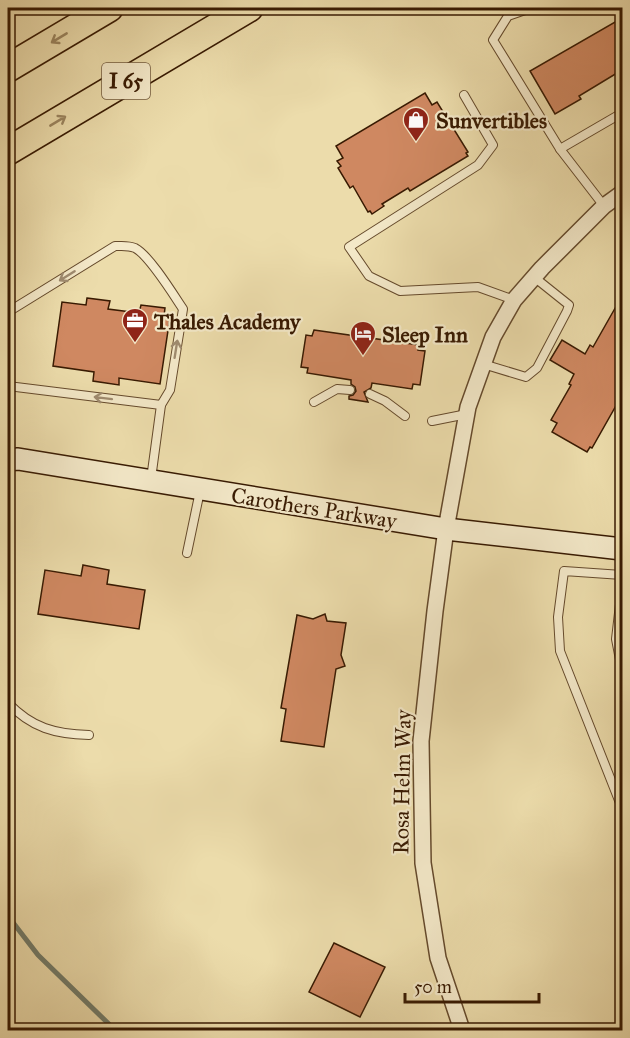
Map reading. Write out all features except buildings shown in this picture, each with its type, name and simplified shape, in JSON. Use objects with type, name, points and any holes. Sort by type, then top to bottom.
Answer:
[{"type":"highway","points":[[8,68],[109,8]]},
{"type":"highway","name":"I 65","points":[[8,151],[248,9]]},
{"type":"main road","name":"Carothers Parkway","points":[[8,460],[18,459],[446,530],[622,549]]},
{"type":"street","name":"Rosa Helm Way","points":[[462,1030],[438,958],[423,863],[421,741],[446,530],[467,414],[493,337],[514,300],[534,277],[616,200]]},
{"type":"lane","points":[[531,8],[508,16],[493,40],[560,149],[616,200]]},
{"type":"lane","points":[[464,95],[493,145],[478,165],[349,247],[369,276],[400,291],[477,287],[514,300]]},
{"type":"lane","points":[[560,149],[622,113]]},
{"type":"lane","points":[[8,312],[115,246],[129,245],[137,249],[183,309],[170,390],[161,405],[151,481]]},
{"type":"lane","points":[[483,364],[526,376],[537,368],[569,305],[534,277]]},
{"type":"lane","points":[[8,386],[161,405]]},
{"type":"lane","points":[[314,402],[337,389],[350,390]]},
{"type":"lane","points":[[370,394],[385,401],[405,416]]},
{"type":"lane","points":[[432,421],[467,414]]},
{"type":"lane","points":[[187,554],[200,489]]},
{"type":"lane","points":[[622,575],[564,571],[558,617],[560,651],[622,808]]},
{"type":"lane","points":[[622,587],[616,639],[622,670]]},
{"type":"lane","points":[[8,704],[21,717],[47,730],[89,735]]},
{"type":"waterway","points":[[8,916],[38,955],[115,1030]]},
{"type":"place","name":"Sunvertibles","points":[[416,143]]},
{"type":"place","name":"Thales Academy","points":[[135,344]]},
{"type":"place","name":"Sleep Inn","points":[[363,357]]}]
